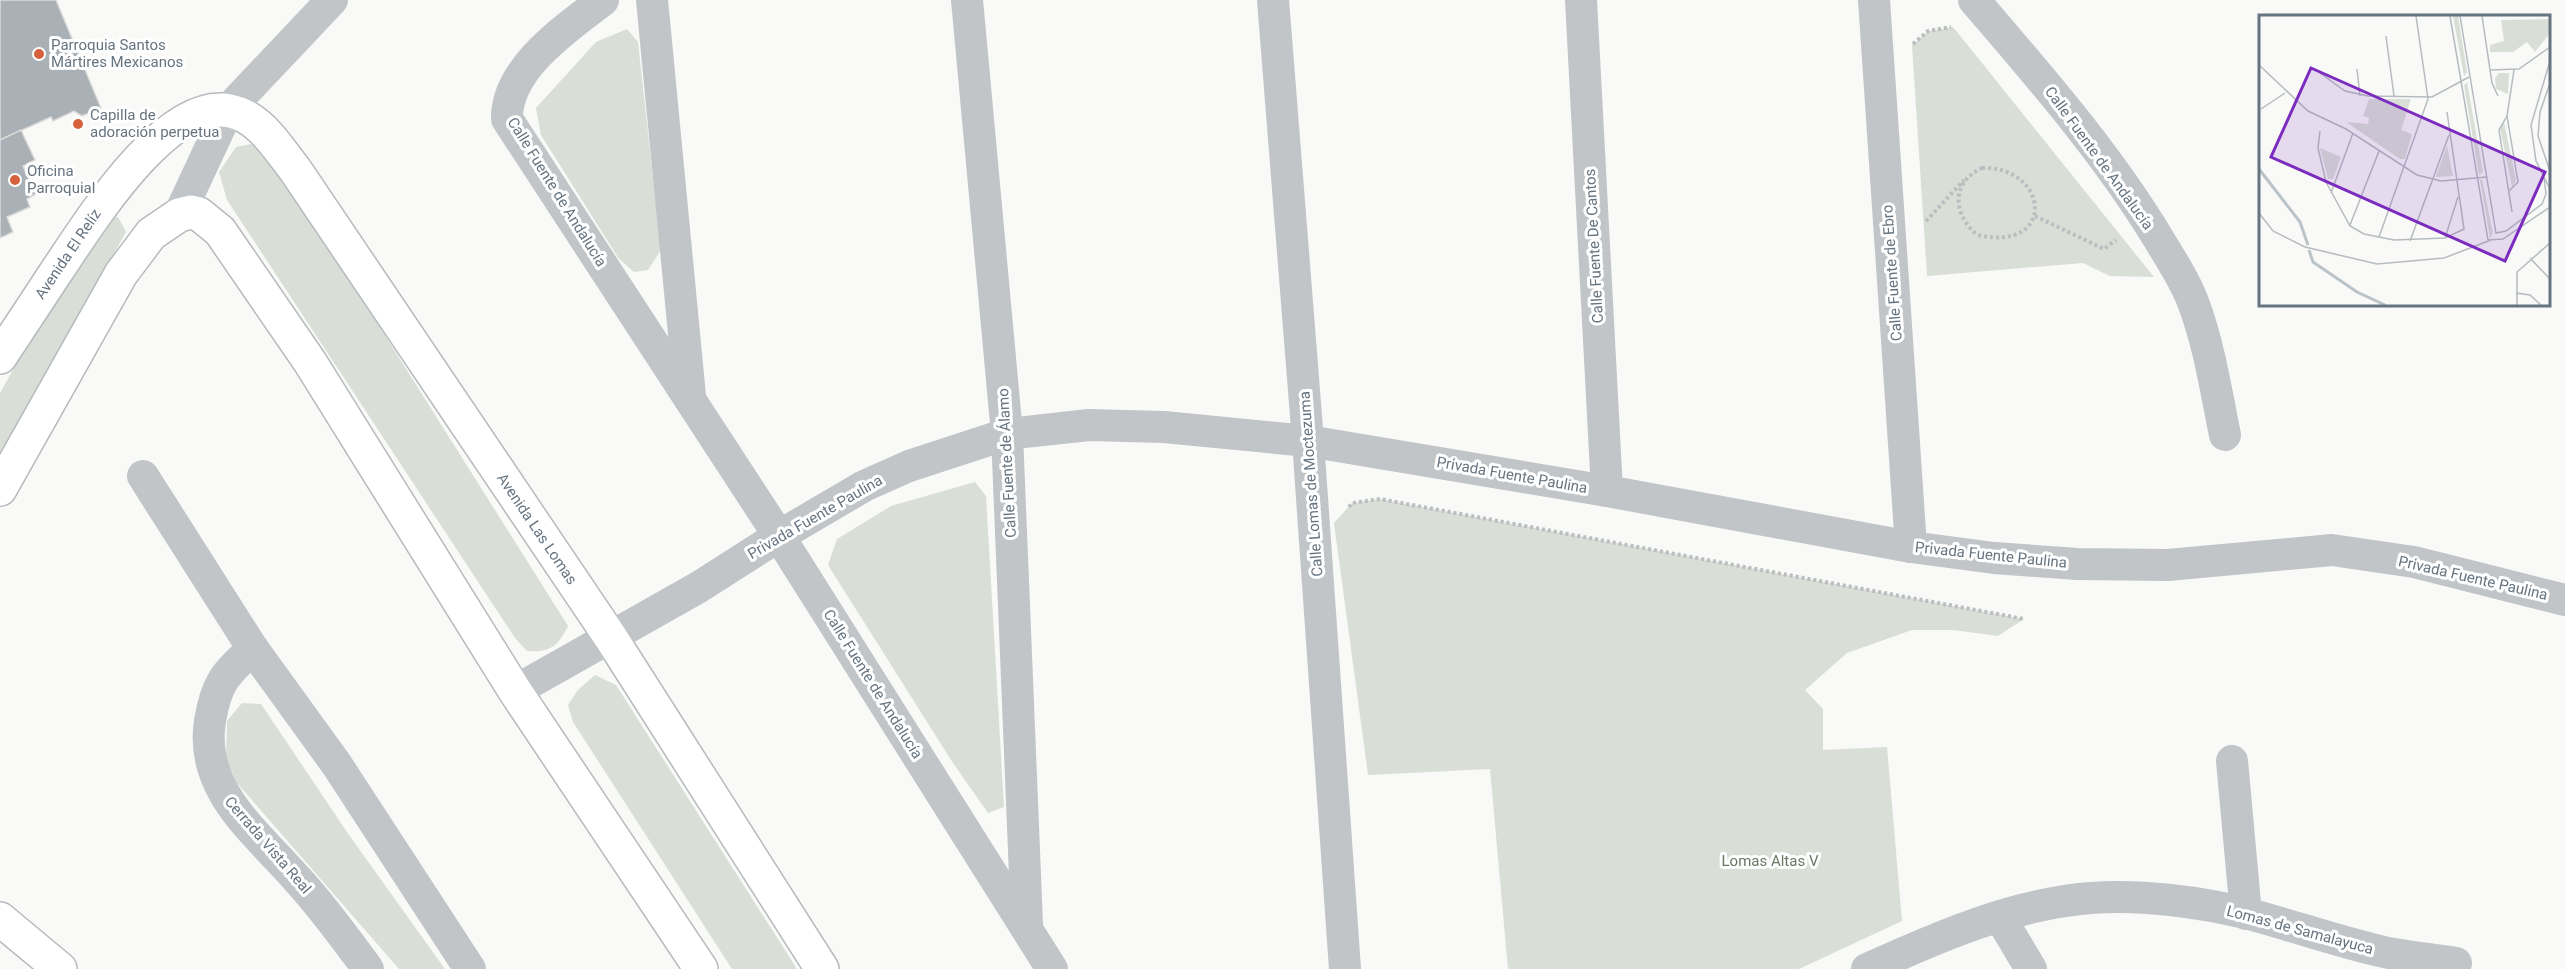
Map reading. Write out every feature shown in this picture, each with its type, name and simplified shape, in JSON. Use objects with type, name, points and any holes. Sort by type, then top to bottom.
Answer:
[{"type":"main road","name":"Avenida El Relíz","points":[[0,357],[111,190],[151,147],[179,124],[209,112],[228,110]]},
{"type":"main road","name":"Avenida Las Lomas","points":[[228,110],[248,118],[267,134],[296,171],[611,638],[822,969]]},
{"type":"main road","points":[[0,489],[121,274],[151,234],[179,215],[191,212],[199,214],[220,231],[310,362],[515,691],[701,969]]},
{"type":"main road","points":[[0,919],[60,969]]},
{"type":"street","points":[[179,215],[228,110],[332,0]]},
{"type":"street","name":"Calle Fuente de Andalucía","points":[[603,0],[538,54],[511,90],[507,119],[779,536],[1052,969]]},
{"type":"street","name":"Calle Fuente de Andalucía","points":[[652,0],[690,400]]},
{"type":"street","name":"Calle Fuente de Álamo","points":[[967,0],[1007,434],[1027,927]]},
{"type":"street","name":"Calle Lomas de Moctezuma","points":[[1272,0],[1308,441],[1345,969]]},
{"type":"street","name":"Calle Fuente De Cantos","points":[[1581,0],[1607,491]]},
{"type":"street","name":"Calle Fuente de Ebro","points":[[1874,0],[1911,547]]},
{"type":"street","name":"Calle Fuente de Andalucía","points":[[1974,0],[2069,112],[2142,211],[2176,268],[2193,301],[2205,343],[2225,435]]},
{"type":"street","name":"Privada Fuente Paulina","points":[[515,691],[699,587],[779,536],[873,482],[909,466],[1007,434],[1089,424],[1164,427],[1308,441],[1607,491],[1911,547],[1994,558],[2077,564],[2168,565],[2332,550],[2414,562],[2565,600]]},
{"type":"street","points":[[143,476],[253,649],[337,765],[470,969]]},
{"type":"street","name":"Cerrada Vista Real","points":[[253,649],[227,671],[213,699],[207,737],[212,772],[225,797],[322,906],[368,969]]},
{"type":"street","points":[[2232,761],[2246,914]]},
{"type":"street","name":"Lomas de Samalayuca","points":[[1867,969],[1928,942],[2000,917],[2047,904],[2092,898],[2158,899],[2246,914],[2384,952],[2456,963]]},
{"type":"street","points":[[2000,917],[2031,969]]},
{"type":"path","points":[[1912,45],[1928,31],[1953,27]]},
{"type":"path","points":[[1923,212],[1923,224],[1964,180],[1970,174],[1982,168],[1999,168],[2014,174],[2031,193],[2037,205],[2035,216],[2028,227],[2018,235],[2005,238],[1977,235],[1962,218],[1959,206],[1959,193],[1964,180]]},
{"type":"path","points":[[2035,216],[2104,249],[2114,244],[2120,235]]},
{"type":"path","points":[[1346,510],[1352,503],[1380,499],[2024,619]]},
{"type":"green space","points":[[1953,27],[2154,277],[2110,276],[2083,263],[1927,276],[1912,45],[1928,31]]},
{"type":"green space","points":[[627,29],[638,42],[661,250],[648,270],[634,272],[619,259],[541,135],[536,108],[596,42]]},
{"type":"green space","points":[[256,143],[272,156],[568,626],[561,639],[552,647],[542,651],[527,651],[515,638],[227,200],[219,172],[236,147]]},
{"type":"green space","points":[[104,217],[118,217],[126,232],[0,457],[0,393],[92,230]]},
{"type":"green space","points":[[975,482],[986,496],[1004,807],[988,813],[953,763],[828,565],[837,539],[891,506]]},
{"type":"green space","name":"Lomas Altas V","points":[[1380,499],[2024,619],[1998,636],[1953,630],[1912,630],[1847,653],[1805,690],[1823,709],[1823,750],[1887,747],[1902,921],[1799,969],[1508,969],[1490,769],[1368,775],[1334,523],[1352,503]]},
{"type":"green space","points":[[595,675],[616,685],[797,969],[732,969],[573,722],[568,705],[578,690]]},
{"type":"green space","points":[[242,703],[261,704],[349,835],[445,969],[399,969],[237,783],[226,759],[227,721]]},
{"type":"building","name":"Parroquia Santos Mártires Mexicanos","points":[[0,0],[56,0],[101,108],[82,116],[74,111],[53,121],[51,117],[0,140]]},
{"type":"building","name":"Oficina Parroquial","points":[[21,130],[35,160],[23,166],[36,194],[27,199],[30,207],[7,217],[13,232],[0,238],[0,140]]},
{"type":"place","name":"Parroquia Santos Mártires Mexicanos","points":[[39,54]]},
{"type":"place","name":"Capilla de adoración perpetua","points":[[78,124]]},
{"type":"place","name":"Oficina Parroquial","points":[[15,180]]}]
